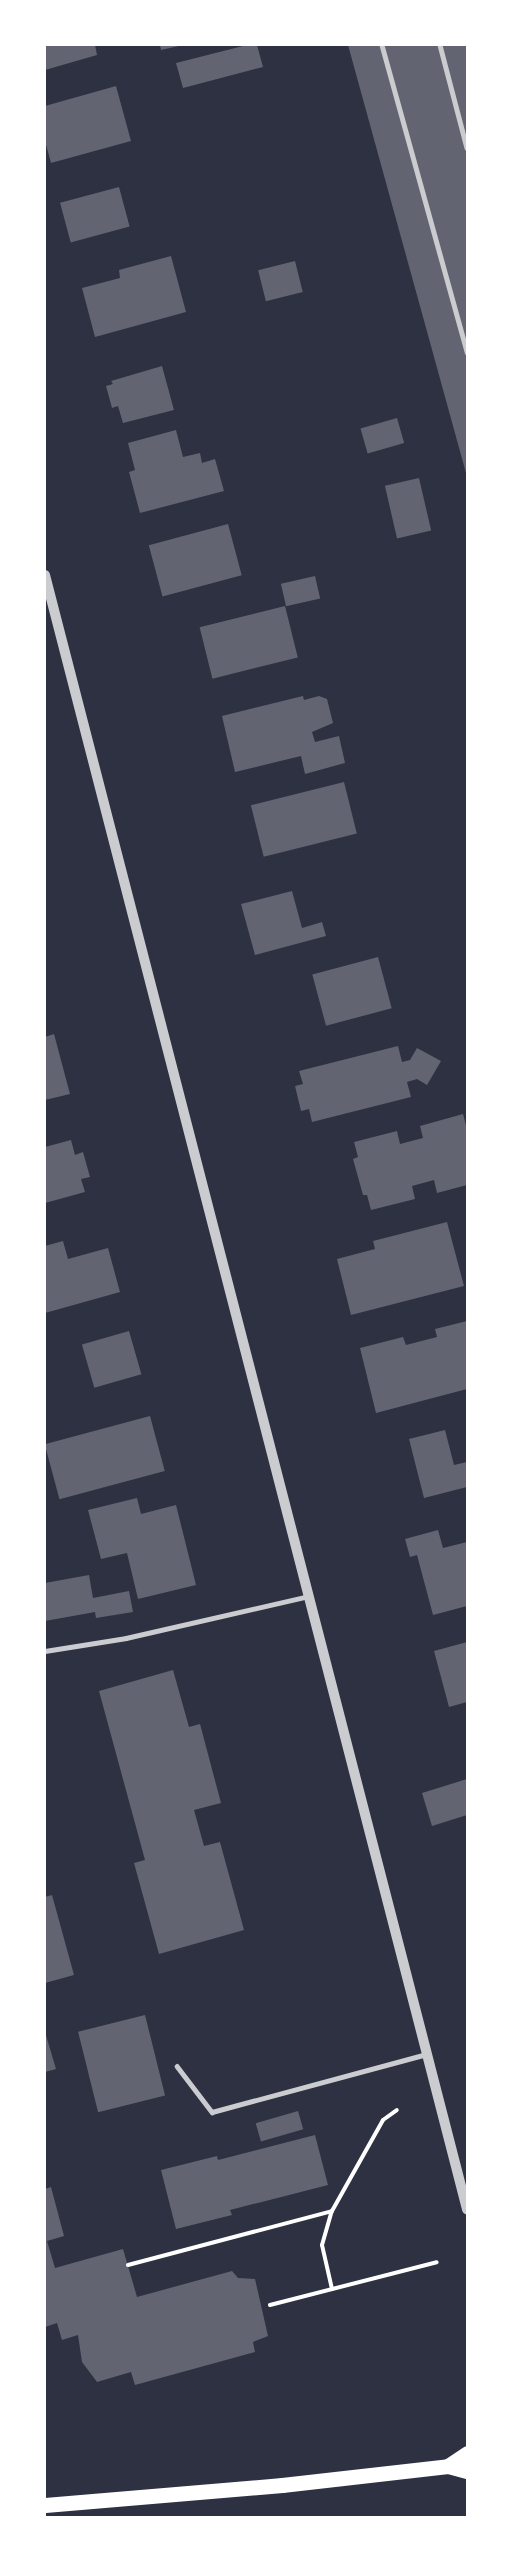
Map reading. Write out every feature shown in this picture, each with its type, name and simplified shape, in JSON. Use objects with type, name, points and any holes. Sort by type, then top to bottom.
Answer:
[{"type":"main road","points":[[448,2466],[467,2453]]},
{"type":"main road","points":[[45,2505],[282,2485],[448,2466],[467,2470]]},
{"type":"street","points":[[45,575],[467,2209]]},
{"type":"lane","points":[[382,45],[467,352]]},
{"type":"lane","points":[[440,45],[467,148]]},
{"type":"lane","points":[[45,1651],[126,1638],[309,1596]]},
{"type":"lane","points":[[177,2066],[212,2112],[427,2054]]},
{"type":"path","points":[[332,2289],[322,2245],[332,2211],[383,2120],[397,2110]]},
{"type":"path","points":[[128,2265],[332,2211]]},
{"type":"path","points":[[270,2305],[437,2262]]},
{"type":"building","points":[[45,45],[95,45],[97,55],[45,70]]},
{"type":"building","points":[[160,45],[179,45],[179,46],[161,50]]},
{"type":"building","points":[[247,45],[257,45],[263,67],[183,88],[176,63]]},
{"type":"building","points":[[348,45],[467,45],[467,473],[466,473]]},
{"type":"building","points":[[116,86],[131,141],[51,163],[45,141],[45,106]]},
{"type":"building","points":[[119,187],[130,227],[71,242],[60,203]]},
{"type":"building","points":[[171,256],[186,312],[95,337],[82,288],[120,278],[119,270]]},
{"type":"building","points":[[295,261],[303,292],[266,301],[258,270]]},
{"type":"building","points":[[162,366],[174,410],[123,423],[118,406],[112,408],[106,386],[113,384],[111,381]]},
{"type":"building","points":[[397,418],[404,443],[368,453],[360,428]]},
{"type":"building","points":[[176,430],[183,457],[200,453],[202,463],[215,459],[224,491],[140,513],[129,472],[135,470],[128,443]]},
{"type":"building","points":[[419,478],[431,531],[397,538],[385,486]]},
{"type":"building","points":[[228,524],[242,575],[163,596],[149,545]]},
{"type":"building","points":[[315,576],[320,598],[286,606],[281,584]]},
{"type":"building","points":[[285,606],[298,657],[212,679],[200,627]]},
{"type":"building","points":[[303,696],[304,700],[319,696],[327,699],[333,723],[312,732],[315,742],[339,736],[345,763],[305,774],[301,756],[235,772],[222,716]]},
{"type":"building","points":[[344,782],[357,833],[264,857],[251,805]]},
{"type":"building","points":[[292,891],[302,928],[322,922],[326,936],[255,955],[241,904]]},
{"type":"building","points":[[378,957],[392,1008],[326,1026],[312,975]]},
{"type":"building","points":[[54,1034],[70,1094],[45,1100],[45,1037]]},
{"type":"building","points":[[398,1046],[402,1062],[410,1060],[417,1048],[441,1061],[427,1085],[417,1079],[407,1082],[411,1097],[312,1122],[309,1109],[301,1111],[295,1086],[303,1084],[299,1071]]},
{"type":"building","points":[[463,1114],[467,1129],[467,1185],[437,1193],[434,1180],[412,1186],[415,1199],[371,1210],[367,1195],[363,1195],[353,1159],[358,1157],[354,1142],[397,1131],[400,1144],[423,1138],[420,1126]]},
{"type":"building","points":[[71,1140],[75,1155],[83,1152],[90,1177],[81,1179],[85,1192],[45,1203],[45,1147]]},
{"type":"building","points":[[447,1222],[464,1286],[351,1315],[337,1259],[375,1249],[373,1241]]},
{"type":"building","points":[[63,1241],[68,1259],[108,1248],[120,1292],[45,1313],[45,1246]]},
{"type":"building","points":[[467,1321],[467,1389],[376,1413],[360,1348],[403,1337],[406,1345],[437,1337],[435,1329]]},
{"type":"building","points":[[129,1331],[141,1374],[94,1388],[82,1345]]},
{"type":"building","points":[[150,1416],[165,1471],[59,1499],[45,1444]]},
{"type":"building","points":[[445,1430],[454,1465],[467,1462],[467,1487],[424,1498],[409,1439]]},
{"type":"building","points":[[137,1498],[141,1514],[176,1505],[196,1585],[138,1599],[127,1553],[101,1559],[88,1510]]},
{"type":"building","points":[[438,1530],[443,1548],[467,1542],[467,1606],[433,1615],[417,1555],[410,1557],[405,1539]]},
{"type":"building","points":[[89,1575],[93,1598],[129,1591],[133,1612],[96,1618],[95,1612],[45,1621],[45,1583]]},
{"type":"building","points":[[467,1642],[467,1702],[449,1707],[434,1651]]},
{"type":"building","points":[[173,1670],[189,1727],[200,1724],[221,1803],[194,1810],[204,1846],[220,1842],[244,1930],[159,1954],[134,1863],[145,1860],[99,1691]]},
{"type":"building","points":[[467,1779],[467,1815],[432,1826],[422,1793]]},
{"type":"building","points":[[52,1895],[74,1975],[45,1983],[45,1897]]},
{"type":"building","points":[[145,2015],[165,2096],[98,2112],[78,2032]]},
{"type":"building","points":[[45,2032],[56,2069],[45,2072]]},
{"type":"building","points":[[298,2111],[303,2129],[261,2141],[256,2123]]},
{"type":"building","points":[[315,2135],[328,2185],[230,2210],[232,2215],[176,2229],[161,2170],[217,2156],[218,2160]]},
{"type":"building","points":[[51,2187],[64,2236],[47,2241],[55,2268],[123,2249],[137,2297],[232,2271],[238,2278],[255,2279],[268,2336],[253,2342],[255,2352],[135,2385],[131,2372],[97,2382],[82,2362],[78,2335],[62,2340],[57,2323],[45,2327],[45,2189]]}]
